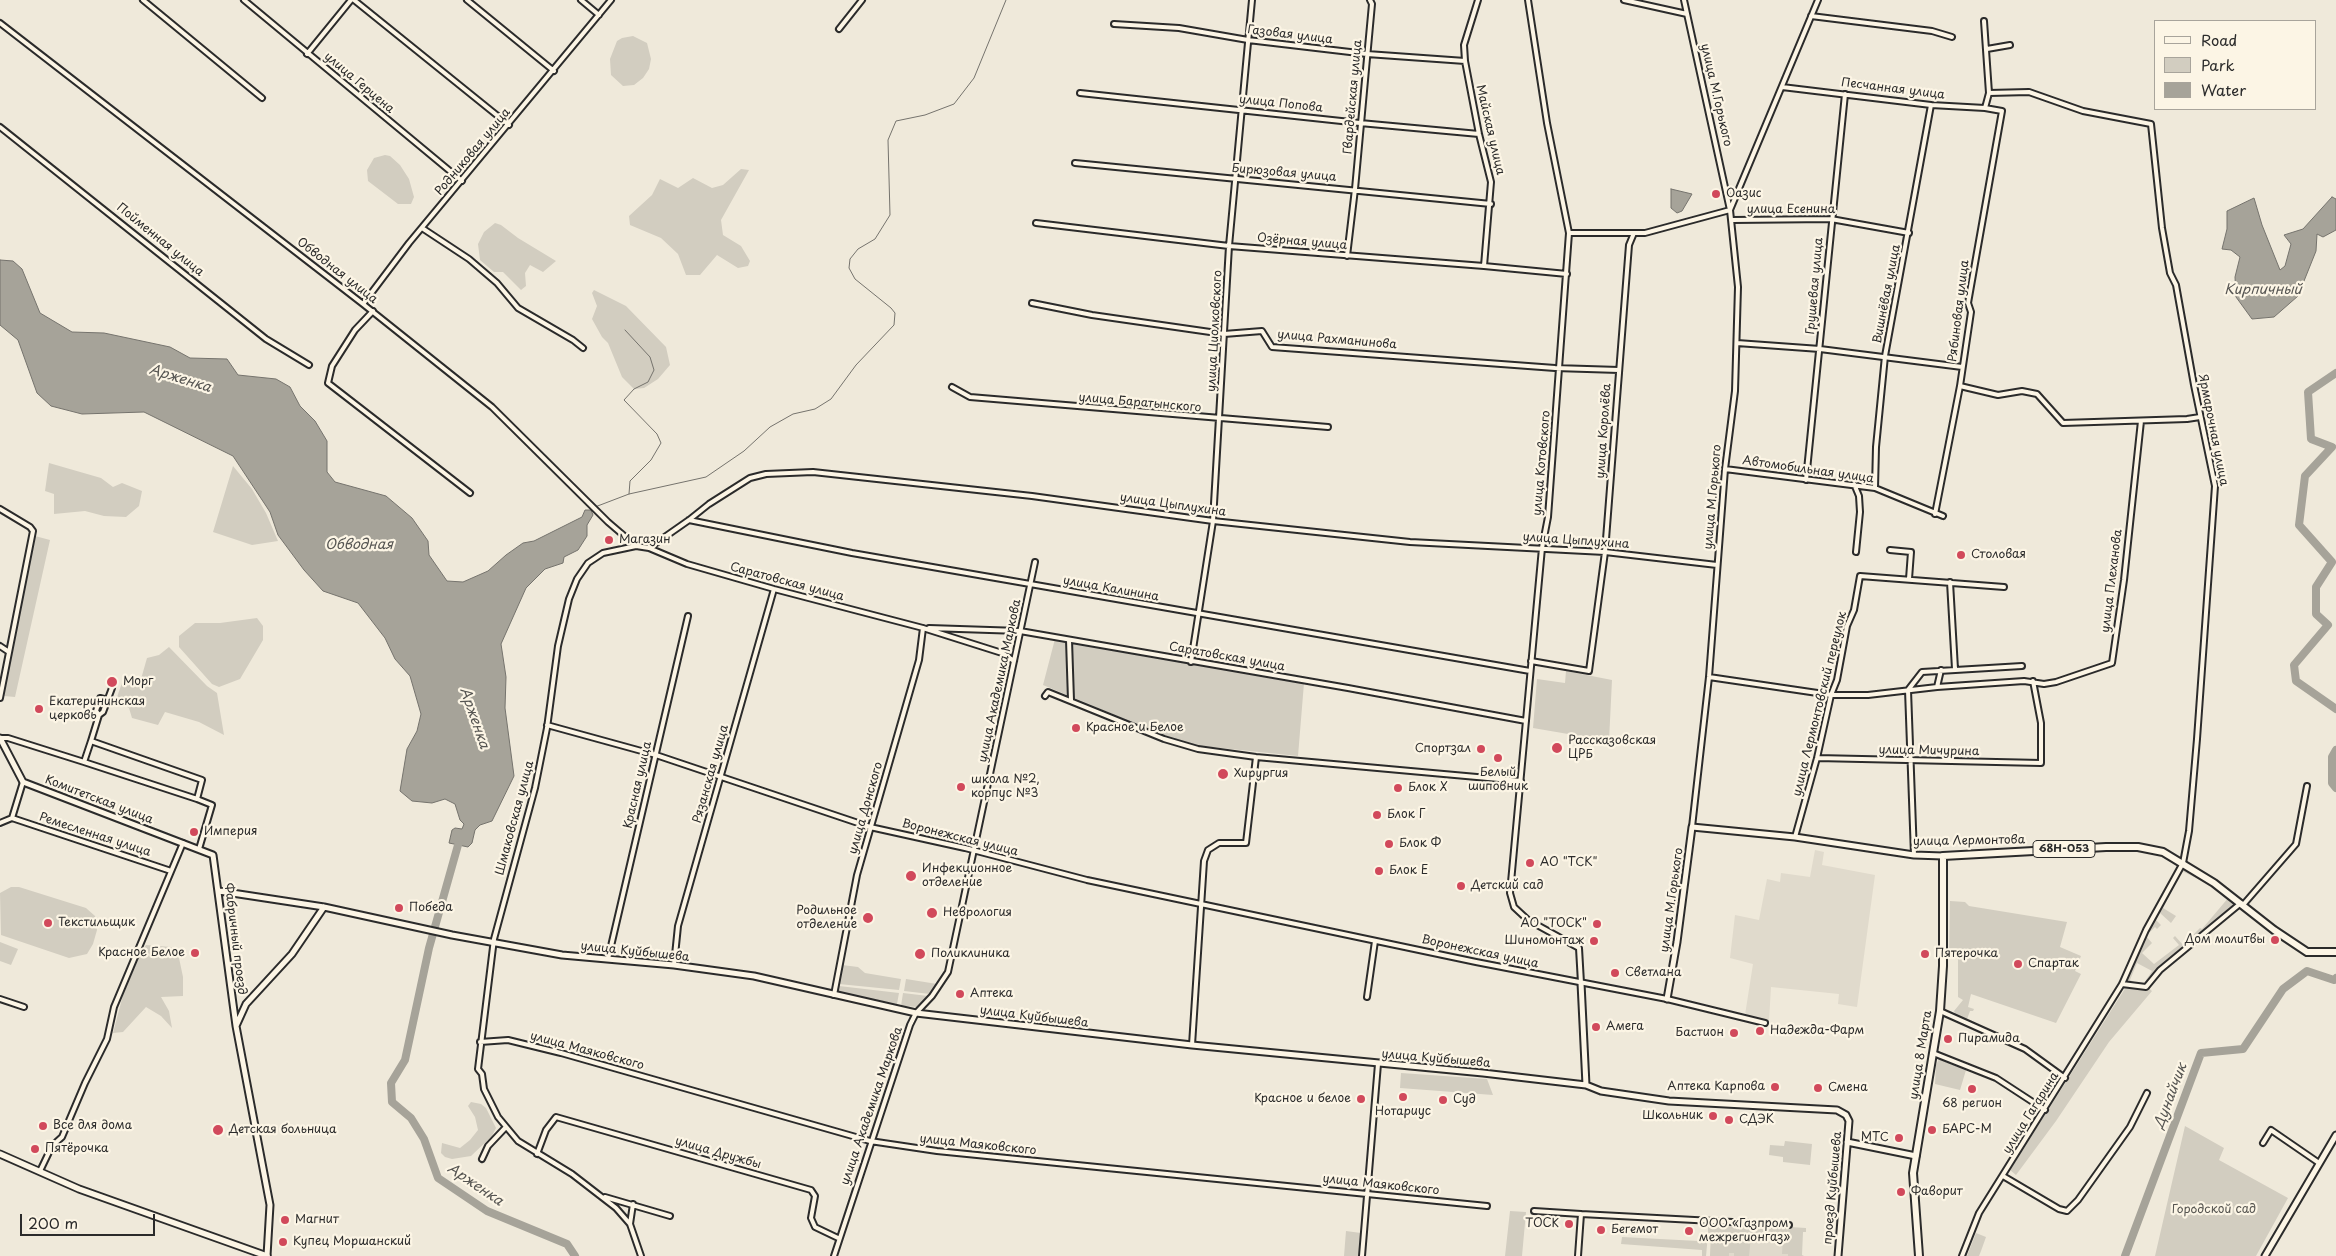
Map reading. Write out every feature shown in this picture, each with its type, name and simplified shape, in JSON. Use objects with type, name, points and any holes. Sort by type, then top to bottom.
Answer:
[{"type":"main road","name":"улица Лермонтова","points":[[1943,856],[2138,847],[2162,852],[2183,863],[2307,952],[2336,952]]},
{"type":"main road","name":"улица 8 Марта","points":[[1919,1256],[1913,1185],[1940,1011],[1943,966],[1943,856]]},
{"type":"main road","points":[[0,1154],[79,1189],[267,1256]]},
{"type":"street","points":[[143,0],[262,98]]},
{"type":"street","name":"улица Герцена","points":[[244,0],[462,181]]},
{"type":"street","points":[[308,54],[353,0],[509,125]]},
{"type":"street","points":[[466,0],[554,70]]},
{"type":"street","points":[[581,0],[600,15]]},
{"type":"street","name":"Родниковая улица","points":[[363,304],[422,228],[611,0]]},
{"type":"street","points":[[839,29],[862,0]]},
{"type":"street","name":"улица Циолковского","points":[[1191,662],[1213,521],[1230,246],[1252,0]]},
{"type":"street","name":"Майская улица","points":[[1478,0],[1464,45],[1465,61],[1492,182],[1484,266]]},
{"type":"street","name":"улица Котовского","points":[[1528,0],[1547,123],[1569,233],[1548,517],[1542,548],[1510,882],[1511,900],[1514,907],[1528,920],[1579,948],[1582,983]]},
{"type":"street","points":[[1624,0],[1687,14]]},
{"type":"street","name":"улица М.Горького","points":[[1667,999],[1678,942],[1709,677],[1725,469],[1735,391],[1738,287],[1732,220],[1684,0]]},
{"type":"street","points":[[1569,233],[1645,233],[1730,210],[1818,0]]},
{"type":"street","name":"Гвардейская улица","points":[[1347,256],[1355,189],[1371,1]]},
{"type":"street","points":[[1811,16],[1932,30],[1952,37]]},
{"type":"street","points":[[1984,21],[1989,93],[1985,108]]},
{"type":"street","name":"Обводная улица","points":[[0,22],[373,311],[492,407],[608,522],[636,546]]},
{"type":"street","name":"Газовая улица","points":[[1114,24],[1179,28],[1248,40],[1367,54],[1465,61]]},
{"type":"street","points":[[1987,49],[2010,46]]},
{"type":"street","name":"Песчанная улица","points":[[1782,87],[1931,105],[1985,108],[2002,111]]},
{"type":"street","name":"Ярмарочная улица","points":[[1989,93],[2029,92],[2083,111],[2150,124],[2170,273],[2176,284],[2215,486],[2197,739],[2189,831],[2183,863]]},
{"type":"street","name":"улица Попова","points":[[1080,93],[1480,134]]},
{"type":"street","name":"Грушевая улица","points":[[1806,480],[1845,94]]},
{"type":"street","name":"Вишнёвая улица","points":[[1875,488],[1876,446],[1885,356],[1931,105]]},
{"type":"street","name":"Рябиновая улица","points":[[1935,514],[1960,386],[1971,312],[1968,303],[2002,111]]},
{"type":"street","name":"Пойменная улица","points":[[0,127],[266,338],[309,365]]},
{"type":"street","name":"Бирюзовая улица","points":[[1074,163],[1355,189],[1491,204]]},
{"type":"street","name":"улица Есенина","points":[[1732,220],[1831,219],[1909,233]]},
{"type":"street","name":"Озёрная улица","points":[[1036,223],[1230,246],[1567,274]]},
{"type":"street","points":[[422,228],[469,259],[497,283],[518,308],[573,340],[583,348]]},
{"type":"street","name":"улица Королёва","points":[[1531,661],[1589,671],[1605,552],[1629,245],[1634,233]]},
{"type":"street","name":"улица Рахманинова","points":[[1032,303],[1092,316],[1224,334],[1262,331],[1272,347],[1560,368],[1619,370]]},
{"type":"street","points":[[373,311],[355,330],[332,366],[328,383],[470,493]]},
{"type":"street","points":[[1737,343],[1885,356],[1962,368]]},
{"type":"street","points":[[1960,386],[1998,395],[2022,391],[2037,394],[2063,423],[2187,420],[2200,416]]},
{"type":"street","name":"улица Баратынского","points":[[952,387],[970,397],[1328,428]]},
{"type":"street","name":"улица Плеханова","points":[[2033,681],[2044,684],[2056,682],[2112,663],[2124,580],[2141,421]]},
{"type":"street","name":"Автомобильная улица","points":[[1725,469],[1875,488],[1943,516]]},
{"type":"street","name":"улица Цыплухина","points":[[649,548],[709,504],[750,478],[766,474],[813,472],[1032,496],[1213,521],[1410,542],[1605,552],[1717,565]]},
{"type":"street","points":[[1854,484],[1859,496],[1860,512],[1856,552]]},
{"type":"street","points":[[0,509],[30,527],[33,531],[0,698]]},
{"type":"street","name":"улица Калинина","points":[[689,520],[852,553],[1398,647],[1530,672]]},
{"type":"street","points":[[636,546],[649,548]]},
{"type":"street","name":"Шмаковская улица","points":[[636,546],[603,553],[588,562],[577,578],[569,599],[558,646],[547,726],[535,788],[493,942],[478,1069],[487,1095],[498,1117],[518,1141],[572,1174],[603,1197],[630,1224],[641,1256]]},
{"type":"street","name":"Саратовская улица","points":[[649,548],[667,557],[774,590],[923,628],[1002,653],[1014,661]]},
{"type":"street","points":[[1890,550],[1911,552],[1909,579],[2004,587]]},
{"type":"street","name":"улица Академика Маркова","points":[[834,1256],[838,1238],[910,1025],[916,1013],[932,996],[948,972],[1035,562]]},
{"type":"street","name":"улица Лермонтовский переулок","points":[[1795,837],[1817,758],[1831,695],[1837,680],[1847,626],[1854,610],[1860,576],[1909,579]]},
{"type":"street","points":[[1950,582],[1955,669]]},
{"type":"street","name":"Рязанская улица","points":[[674,965],[678,926],[774,590]]},
{"type":"street","name":"Красная улица","points":[[608,959],[688,616]]},
{"type":"street","name":"Саратовская улица","points":[[923,628],[1020,631],[1526,720]]},
{"type":"street","name":"улица Донского","points":[[834,995],[857,875],[919,660],[923,628]]},
{"type":"street","points":[[1068,640],[1071,700]]},
{"type":"street","points":[[0,646],[9,652]]},
{"type":"street","points":[[1914,855],[1908,690],[1922,672],[2022,666]]},
{"type":"street","points":[[1937,687],[1941,670]]},
{"type":"street","points":[[1709,677],[1831,695],[1868,695],[1937,687],[2033,681]]},
{"type":"street","name":"улица Мичурина","points":[[1817,758],[2042,763],[2041,723],[2033,681]]},
{"type":"street","points":[[84,762],[99,715],[103,712],[112,688]]},
{"type":"street","points":[[1045,696],[1048,692],[1179,744],[1198,749],[1256,757],[1521,781]]},
{"type":"street","points":[[99,715],[96,711],[100,698],[108,700]]},
{"type":"street","name":"Воронежская улица","points":[[547,726],[606,740],[656,755],[870,827],[1087,880],[1375,941],[1667,999],[1765,1023]]},
{"type":"street","points":[[0,823],[12,818],[23,782],[0,738],[8,738],[212,805],[199,849]]},
{"type":"street","points":[[91,742],[202,780],[196,799]]},
{"type":"street","points":[[1192,1045],[1204,861],[1208,850],[1219,843],[1246,843],[1256,757]]},
{"type":"street","name":"Комитетская улица","points":[[23,782],[213,856]]},
{"type":"street","points":[[2122,984],[2146,986],[2160,970],[2242,904],[2296,844],[2307,786]]},
{"type":"street","name":"Ремесленная улица","points":[[12,818],[171,871]]},
{"type":"street","name":"улица Лермонтова","points":[[1692,827],[1795,837],[1914,855],[1943,856]]},
{"type":"street","points":[[40,1171],[52,1146],[62,1137],[85,1083],[107,1039],[114,1007],[183,843]]},
{"type":"street","name":"Фабричный проезд","points":[[213,856],[236,1026],[270,1205],[267,1256]]},
{"type":"street","name":"улица Гагарина","points":[[1962,1256],[1980,1213],[2122,984],[2146,930],[2183,863]]},
{"type":"street","name":"улица Куйбышева","points":[[219,891],[324,907],[452,935],[562,955],[674,965],[754,976],[916,1013],[1192,1045],[1483,1073],[1586,1086],[1601,1092],[1668,1101],[1837,1110],[1844,1114],[1849,1121]]},
{"type":"street","name":"Фабричный проезд","points":[[236,1026],[246,1004],[292,954],[324,907]]},
{"type":"street","points":[[1368,997],[1375,941]]},
{"type":"street","points":[[1582,983],[1586,1086]]},
{"type":"street","points":[[0,999],[24,1006]]},
{"type":"street","points":[[1940,1011],[2025,1049],[2065,1078]]},
{"type":"street","name":"улица Маяковского","points":[[480,1042],[508,1040],[561,1053],[870,1142],[937,1151],[1487,1206]]},
{"type":"street","points":[[1933,1053],[1996,1078],[2045,1110]]},
{"type":"street","points":[[1362,1256],[1378,1064]]},
{"type":"street","points":[[2003,1176],[2059,1210],[2067,1211],[2078,1200],[2130,1127],[2147,1093]]},
{"type":"street","name":"улица Дружбы","points":[[537,1154],[546,1130],[556,1117],[811,1190],[815,1196],[811,1218],[815,1228],[838,1238]]},
{"type":"street","name":"проезд Куйбышева","points":[[1838,1256],[1849,1121]]},
{"type":"street","points":[[482,1159],[488,1146],[506,1127]]},
{"type":"street","points":[[2263,1143],[2271,1130],[2319,1163]]},
{"type":"street","points":[[2266,1256],[2336,1135]]},
{"type":"street","points":[[1847,1142],[1916,1156]]},
{"type":"street","name":"Шмаковская улица","points":[[603,1197],[670,1216]]},
{"type":"street","points":[[630,1224],[633,1204]]},
{"type":"street","points":[[1534,1211],[1789,1225]]},
{"type":"street","points":[[1578,1256],[1581,1214]]},
{"type":"shaded area","points":[[1815,850],[1824,852],[1822,865],[1875,875],[1857,1007],[1838,1004],[1839,994],[1771,987],[1769,1021],[1745,1015],[1753,964],[1730,958],[1735,915],[1759,920],[1767,879],[1780,882],[1781,873],[1810,877]]},
{"type":"shaded area","points":[[1712,1225],[1790,1230],[1788,1256],[1710,1256]]},
{"type":"green space","points":[[633,36],[647,43],[651,59],[649,69],[643,78],[634,85],[623,86],[611,75],[610,59],[617,41]]},
{"type":"green space","points":[[385,155],[390,156],[400,165],[409,179],[414,197],[411,204],[398,204],[368,181],[367,170],[374,158]]},
{"type":"green space","points":[[741,169],[749,170],[721,220],[723,235],[741,246],[750,261],[748,266],[738,268],[717,255],[700,275],[686,275],[678,254],[661,238],[630,225],[629,216],[652,195],[660,179],[678,188],[693,178],[712,188],[723,185]]},
{"type":"green space","points":[[495,223],[556,261],[543,272],[530,265],[525,273],[526,286],[521,290],[503,272],[494,272],[480,260],[478,244],[484,232]]},
{"type":"green space","points":[[594,290],[626,306],[666,347],[670,365],[658,379],[644,388],[634,389],[622,377],[608,343],[602,337],[592,319],[597,306],[592,293]]},
{"type":"green space","points":[[49,463],[101,478],[113,487],[122,483],[142,491],[139,506],[126,517],[104,516],[85,511],[54,514],[54,494],[45,491]]},
{"type":"green space","points":[[233,466],[252,489],[266,513],[278,541],[252,545],[213,532]]},
{"type":"green space","points":[[35,536],[50,540],[15,697],[4,696]]},
{"type":"green space","points":[[257,618],[263,626],[263,640],[240,679],[219,687],[212,684],[179,647],[179,636],[195,623],[220,623]]},
{"type":"green space","points":[[1055,639],[1304,683],[1298,756],[1192,745],[1172,739],[1043,685]]},
{"type":"green space","points":[[169,647],[207,686],[217,693],[224,735],[199,722],[165,712],[158,725],[132,718],[129,708],[116,700],[124,677],[141,679],[147,658],[159,655]]},
{"type":"green space","points":[[1566,671],[1612,680],[1609,741],[1533,728],[1537,679],[1565,683]]},
{"type":"green space","points":[[2186,869],[2212,886],[2182,871]]},
{"type":"green space","points":[[2181,872],[2163,908],[2176,916],[2171,923],[2160,913],[2156,920],[2161,925],[2157,929],[2155,927],[2146,936],[2152,943],[2142,953],[2154,964],[2179,945],[2173,938],[2175,936],[2183,945],[2200,928],[2202,929],[2229,897],[2234,901],[2234,905],[2159,969],[2145,985],[2143,985],[2152,971],[2137,963],[2130,980],[2139,985],[2126,984],[2145,936]]},
{"type":"green space","name":"Текстильщик","points":[[11,887],[19,887],[86,908],[95,916],[97,930],[93,944],[87,954],[69,958],[1,935],[0,893]]},
{"type":"green space","name":"Спартак","points":[[1950,901],[1965,902],[1969,906],[2067,922],[2060,947],[2081,956],[2075,971],[2081,974],[2056,1023],[1971,994],[1968,1007],[1974,1009],[1970,1011],[1966,1022],[1956,1017],[1954,1011],[1963,1000],[1958,997],[1958,957],[1949,956]]},
{"type":"green space","points":[[0,942],[18,949],[11,965],[0,961]]},
{"type":"green space","points":[[146,945],[171,947],[179,958],[183,977],[183,996],[161,997],[169,1011],[172,1028],[161,1016],[146,1007],[123,1032],[113,1033],[123,995],[141,952]]},
{"type":"green space","points":[[842,965],[858,967],[865,973],[901,979],[899,990],[839,984]]},
{"type":"green space","points":[[906,979],[937,984],[930,994],[904,991]]},
{"type":"green space","points":[[839,986],[899,993],[897,1004],[838,992]]},
{"type":"green space","points":[[2126,987],[2140,989],[2147,987],[2152,991],[2109,1042],[2056,1121],[2016,1175],[2010,1170]]},
{"type":"green space","points":[[903,993],[928,996],[918,1007],[901,1006]]},
{"type":"green space","points":[[1939,1059],[1966,1070],[1960,1090],[1935,1084],[1936,1065]]},
{"type":"green space","points":[[1401,1073],[1487,1079],[1493,1095],[1400,1088]]},
{"type":"green space","points":[[471,1102],[481,1104],[486,1108],[496,1128],[492,1136],[471,1156],[452,1159],[445,1157],[441,1153],[442,1143],[460,1148],[478,1130],[475,1117],[468,1106]]},
{"type":"green space","name":"Городской сад","points":[[2185,1126],[2224,1148],[2219,1160],[2288,1198],[2256,1256],[2155,1256]]},
{"type":"green space","points":[[1785,1141],[1812,1144],[1810,1165],[1783,1162],[1783,1157],[1769,1155],[1770,1145],[1784,1146]]},
{"type":"green space","points":[[1510,1211],[1526,1212],[1522,1256],[1505,1256]]},
{"type":"green space","points":[[1708,1222],[1806,1228],[1806,1232],[1803,1232],[1802,1255],[1804,1256],[1782,1254],[1783,1239],[1751,1237],[1749,1256],[1734,1256],[1734,1253],[1729,1253],[1729,1256],[1710,1256],[1711,1235],[1708,1235]]},
{"type":"green space","points":[[1346,1231],[1361,1233],[1359,1256],[1344,1256]]},
{"type":"green space","points":[[1976,1233],[1986,1237],[1981,1251],[1979,1256],[1967,1256]]},
{"type":"green space","points":[[1699,1234],[1708,1235],[1706,1256],[1702,1256],[1702,1250],[1621,1244],[1622,1237],[1698,1241]]},
{"type":"water","points":[[1671,189],[1692,194],[1682,211],[1677,213],[1671,208]]},
{"type":"water","name":"Кирпичный","points":[[2332,197],[2336,199],[2336,230],[2323,237],[2317,234],[2316,251],[2298,296],[2274,317],[2252,319],[2236,297],[2235,277],[2240,257],[2231,250],[2222,249],[2227,229],[2227,211],[2254,198],[2262,225],[2280,270],[2285,266],[2291,244],[2284,235],[2303,229]]},
{"type":"water","name":"Обводная","points":[[0,260],[13,261],[22,269],[40,313],[72,332],[104,333],[170,347],[190,358],[227,359],[238,375],[276,379],[290,387],[300,406],[315,421],[327,441],[327,472],[335,482],[386,496],[412,518],[428,541],[429,555],[447,581],[463,582],[488,571],[523,543],[534,541],[582,517],[585,510],[591,510],[593,515],[587,525],[587,536],[578,550],[564,557],[563,563],[545,569],[526,588],[501,644],[506,677],[505,708],[514,776],[492,821],[480,825],[475,830],[472,843],[468,847],[449,843],[452,830],[455,828],[462,829],[464,824],[460,820],[455,804],[445,799],[432,803],[412,801],[400,791],[407,749],[417,731],[421,714],[410,676],[395,659],[385,638],[358,603],[323,591],[304,570],[278,535],[270,512],[233,456],[144,412],[82,414],[51,406],[37,393],[18,340],[0,325]]},
{"type":"waterway","points":[[595,507],[629,494],[706,477],[744,451],[770,427],[793,414],[815,409],[831,399],[856,365],[894,325],[895,313],[855,279],[849,268],[850,259],[858,249],[875,239],[890,215],[888,140],[896,121],[925,115],[954,104],[974,78],[1006,0]]},
{"type":"waterway","points":[[625,330],[650,357],[654,370],[648,382],[634,389],[624,400],[657,434],[661,443],[651,460],[630,481],[629,494]]},
{"type":"waterway","name":"Дунайчик","points":[[2336,373],[2308,392],[2311,439],[2332,447],[2305,476],[2299,525],[2332,562],[2316,587],[2316,614],[2328,625],[2294,665],[2296,681],[2336,709]]},
{"type":"waterway","name":"Дунайчик","points":[[2336,750],[2332,757],[2332,783],[2336,788]]},
{"type":"waterway","name":"Арженка","points":[[458,845],[429,948],[405,1060],[391,1083],[392,1102],[411,1118],[424,1139],[438,1178],[487,1211],[567,1244],[575,1256]]},
{"type":"waterway","name":"Дунайчик","points":[[2125,1256],[2201,1053],[2243,1049],[2283,989],[2307,971],[2334,980],[2336,978]]},
{"type":"place","name":"Оазис","points":[[1716,194]]},
{"type":"place","name":"Магазин","points":[[609,540]]},
{"type":"place","name":"Столовая","points":[[1961,555]]},
{"type":"place","name":"Морг","points":[[112,682]]},
{"type":"place","name":"Екатерининская церковь","points":[[39,709]]},
{"type":"place","name":"Красное и Белое","points":[[1076,728]]},
{"type":"place","name":"Рассказовская ЦРБ","points":[[1557,748]]},
{"type":"place","name":"Спортзал","points":[[1481,749]]},
{"type":"place","name":"Белый шиповник","points":[[1498,758]]},
{"type":"place","name":"Хирургия","points":[[1223,774]]},
{"type":"place","name":"школа №2, корпус №3","points":[[961,787]]},
{"type":"place","name":"Блок Х","points":[[1398,788]]},
{"type":"place","name":"Блок Г","points":[[1377,815]]},
{"type":"place","name":"Империя","points":[[194,832]]},
{"type":"place","name":"Блок Ф","points":[[1389,844]]},
{"type":"place","name":"АО \"ТСК\"","points":[[1530,863]]},
{"type":"place","name":"Блок Е","points":[[1379,871]]},
{"type":"place","name":"Инфекционное отделение","points":[[911,876]]},
{"type":"place","name":"Детский сад","points":[[1461,886]]},
{"type":"place","name":"Победа","points":[[399,908]]},
{"type":"place","name":"Неврология","points":[[932,913]]},
{"type":"place","name":"Родильное отделение","points":[[868,918]]},
{"type":"place","name":"Текстильщик","points":[[48,923]]},
{"type":"place","name":"АО \"ТОСК\"","points":[[1597,924]]},
{"type":"place","name":"Дом молитвы","points":[[2275,940]]},
{"type":"place","name":"Шиномонтаж","points":[[1594,941]]},
{"type":"place","name":"Красное Белое","points":[[195,953]]},
{"type":"place","name":"Поликлиника","points":[[920,954]]},
{"type":"place","name":"Пятерочка","points":[[1925,954]]},
{"type":"place","name":"Спартак","points":[[2018,964]]},
{"type":"place","name":"Светлана","points":[[1615,973]]},
{"type":"place","name":"Аптека","points":[[960,994]]},
{"type":"place","name":"Амега","points":[[1596,1027]]},
{"type":"place","name":"Надежда-Фарм","points":[[1760,1031]]},
{"type":"place","name":"Бастион","points":[[1734,1033]]},
{"type":"place","name":"Пирамида","points":[[1948,1039]]},
{"type":"place","name":"Аптека Карпова","points":[[1775,1087]]},
{"type":"place","name":"Смена","points":[[1818,1088]]},
{"type":"place","name":"68 регион","points":[[1972,1089]]},
{"type":"place","name":"Нотариус","points":[[1403,1097]]},
{"type":"place","name":"Красное и белое","points":[[1361,1099]]},
{"type":"place","name":"Суд","points":[[1443,1100]]},
{"type":"place","name":"Школьник","points":[[1713,1116]]},
{"type":"place","name":"СДЭК","points":[[1729,1120]]},
{"type":"place","name":"Все для дома","points":[[43,1126]]},
{"type":"place","name":"Детская больница","points":[[218,1130]]},
{"type":"place","name":"БАРС-М","points":[[1932,1130]]},
{"type":"place","name":"МТС","points":[[1899,1138]]},
{"type":"place","name":"Пятёрочка","points":[[35,1149]]},
{"type":"place","name":"Фаворит","points":[[1901,1192]]},
{"type":"place","name":"Магнит","points":[[285,1220]]},
{"type":"place","name":"ТОСК","points":[[1569,1224]]},
{"type":"place","name":"Бегемот","points":[[1601,1230]]},
{"type":"place","name":"ООО «Газпром межрегионгаз»","points":[[1689,1231]]},
{"type":"place","name":"Купец Моршанский","points":[[283,1242]]}]
